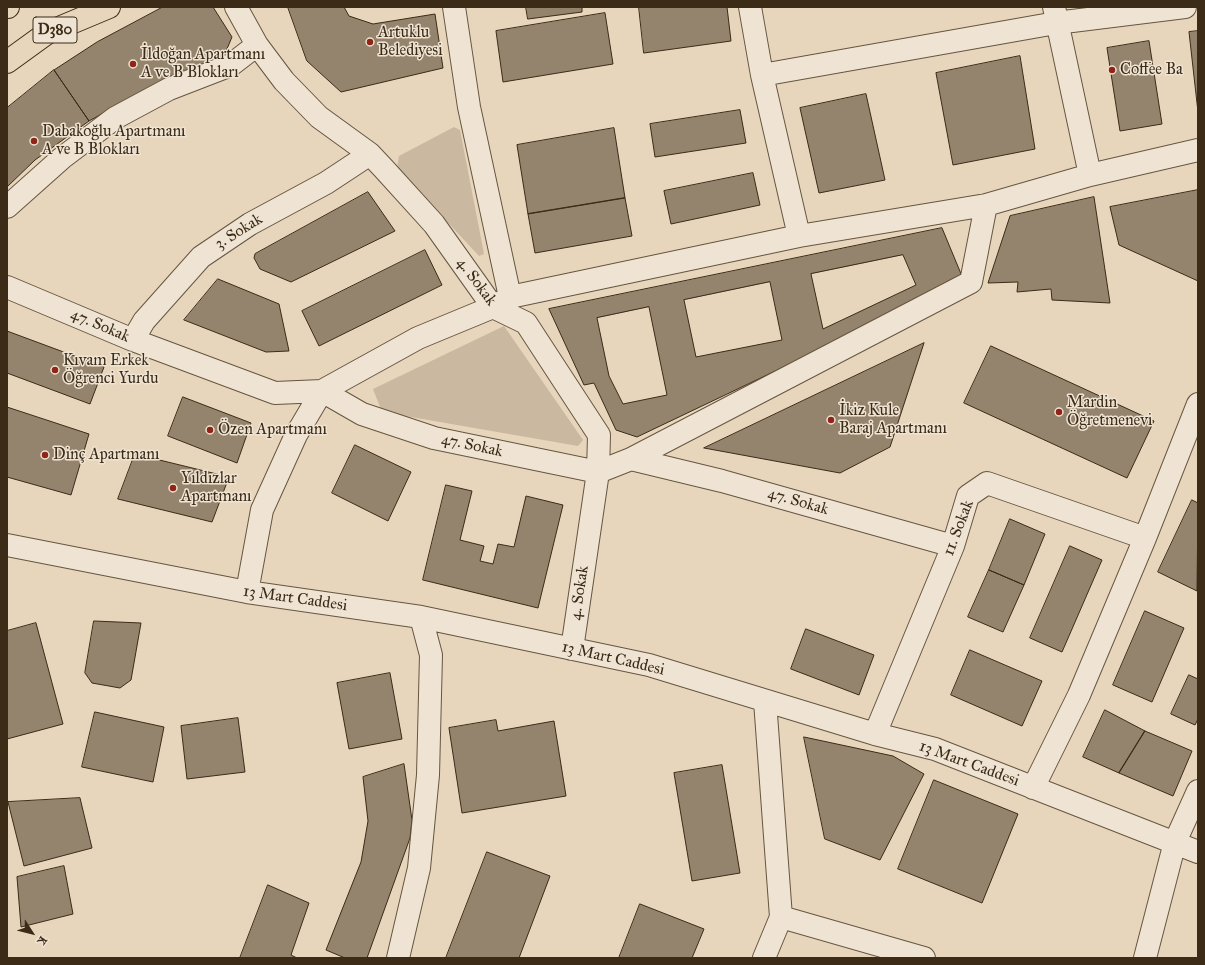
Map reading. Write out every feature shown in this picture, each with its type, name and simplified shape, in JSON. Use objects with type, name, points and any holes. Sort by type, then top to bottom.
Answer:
[{"type":"highway","name":"D380","points":[[7,62],[47,33],[109,7]]},
{"type":"street","name":"4. Sokak","points":[[236,7],[257,45],[284,81],[320,118],[370,154],[434,224],[501,302],[526,323],[599,435],[598,472],[572,649]]},
{"type":"street","points":[[454,7],[501,302]]},
{"type":"street","points":[[750,7],[762,75],[799,236]]},
{"type":"street","points":[[762,75],[1055,15],[1186,7]]},
{"type":"street","points":[[1055,15],[1090,175]]},
{"type":"street","points":[[7,207],[62,158],[115,118],[169,89],[231,65],[257,45]]},
{"type":"street","points":[[247,592],[262,510],[296,435],[322,391],[418,338],[501,302],[799,236],[986,205],[1090,175],[1198,150]]},
{"type":"street","name":"3. Sokak","points":[[133,340],[144,322],[201,257],[250,224],[326,183],[370,154]]},
{"type":"street","points":[[598,472],[632,459],[972,282],[986,205]]},
{"type":"street","name":"47. Sokak","points":[[7,287],[133,340],[275,393],[322,391],[362,414],[434,438],[598,472]]},
{"type":"street","points":[[1033,788],[1079,695],[1145,538],[1191,443],[1198,404]]},
{"type":"street","name":"47. Sokak","points":[[632,459],[722,481],[953,546]]},
{"type":"street","name":"11. Sokak","points":[[875,734],[953,546],[968,496],[987,483],[1145,538]]},
{"type":"street","name":"13 Mart Caddesi","points":[[7,545],[247,592],[421,618],[649,665],[875,734],[934,748],[1198,852]]},
{"type":"street","points":[[398,958],[419,868],[428,775],[432,655],[421,618]]},
{"type":"street","points":[[764,958],[781,917],[765,701]]},
{"type":"street","points":[[1145,958],[1175,842],[1198,791]]},
{"type":"street","points":[[781,917],[924,958]]},
{"type":"shaded area","points":[[454,127],[460,130],[484,254],[479,256],[397,168],[399,156]]},
{"type":"shaded area","points":[[504,326],[583,440],[578,446],[382,412],[373,389]]},
{"type":"building","name":"İldoğan Apartmanı A ve B Blokları","points":[[163,7],[213,7],[232,37],[224,56],[161,81],[89,121],[54,70],[97,42]]},
{"type":"building","name":"Artuklu Belediyesi","points":[[288,7],[344,7],[349,16],[373,24],[435,14],[443,68],[341,92],[307,61]]},
{"type":"building","points":[[526,7],[582,7],[582,12],[528,19]]},
{"type":"building","points":[[639,7],[727,7],[731,41],[644,53]]},
{"type":"building","points":[[605,13],[613,64],[503,82],[496,31]]},
{"type":"building","points":[[1198,31],[1198,112],[1189,32]]},
{"type":"building","points":[[1149,41],[1162,124],[1120,131],[1107,48]]},
{"type":"building","points":[[1020,56],[1035,149],[953,165],[936,73]]},
{"type":"building","name":"Dabakoğlu Apartmanı A ve B Blokları","points":[[54,70],[89,121],[35,160],[7,187],[7,108]]},
{"type":"building","points":[[866,94],[885,180],[819,193],[800,108]]},
{"type":"building","points":[[740,110],[746,143],[655,157],[650,124]]},
{"type":"building","points":[[614,128],[625,198],[528,214],[517,145]]},
{"type":"building","points":[[753,173],[760,205],[671,224],[664,191]]},
{"type":"building","points":[[1198,190],[1198,281],[1119,245],[1110,207]]},
{"type":"building","points":[[368,192],[395,231],[291,282],[260,269],[254,258],[255,254]]},
{"type":"building","points":[[1094,197],[1110,303],[1052,300],[1051,289],[1017,292],[1018,282],[988,283],[1010,216]]},
{"type":"building","points":[[625,198],[632,236],[535,253],[528,214]]},
{"type":"building","points":[[942,228],[964,281],[637,437],[616,430],[594,383],[584,385],[549,309]]},
{"type":"building","points":[[425,250],[442,285],[319,346],[302,311]]},
{"type":"building","points":[[903,255],[916,285],[823,329],[811,274]]},
{"type":"building","points":[[218,279],[279,304],[289,351],[266,352],[184,320]]},
{"type":"building","points":[[770,282],[782,340],[696,357],[684,300]]},
{"type":"building","points":[[649,307],[667,395],[623,404],[609,376],[597,318]]},
{"type":"building","name":"Kıvam Erkek Öğrenci Yurdu","points":[[7,331],[104,367],[90,404],[7,373]]},
{"type":"building","name":"İkiz Kule Baraj Apartmanı","points":[[924,343],[890,447],[840,473],[704,448]]},
{"type":"building","name":"Mardin Öğretmenevi","points":[[991,346],[1154,421],[1127,478],[964,403]]},
{"type":"building","name":"Özen Apartmanı","points":[[183,397],[251,423],[237,463],[168,436]]},
{"type":"building","name":"Dinç Apartmanı","points":[[7,407],[89,434],[71,495],[7,477]]},
{"type":"building","points":[[355,445],[411,472],[388,521],[332,493]]},
{"type":"building","name":"Yıldızlar Apartmanı","points":[[135,454],[229,477],[212,522],[118,499]]},
{"type":"building","points":[[446,485],[472,491],[460,540],[484,546],[480,561],[493,564],[498,544],[514,547],[526,496],[563,505],[538,608],[423,580]]},
{"type":"building","points":[[1192,500],[1198,503],[1197,591],[1158,572]]},
{"type":"building","points":[[1010,519],[1045,534],[1024,585],[989,570]]},
{"type":"building","points":[[1070,546],[1102,560],[1062,652],[1030,638]]},
{"type":"building","points":[[989,570],[1024,585],[1003,632],[968,617]]},
{"type":"building","points":[[1145,611],[1184,628],[1152,702],[1113,685]]},
{"type":"building","points":[[94,621],[141,623],[131,680],[120,688],[92,683],[85,673]]},
{"type":"building","points":[[36,623],[63,724],[7,739],[7,631]]},
{"type":"building","points":[[806,629],[874,655],[859,695],[791,669]]},
{"type":"building","points":[[970,650],[1042,681],[1022,726],[951,695]]},
{"type":"building","points":[[390,673],[402,739],[349,749],[337,683]]},
{"type":"building","points":[[1189,675],[1198,679],[1198,719],[1195,725],[1171,714]]},
{"type":"building","points":[[1105,710],[1145,731],[1119,773],[1083,757]]},
{"type":"building","points":[[95,712],[164,727],[153,782],[82,767]]},
{"type":"building","points":[[238,718],[245,772],[187,779],[181,726]]},
{"type":"building","points":[[496,720],[498,731],[554,721],[566,796],[462,813],[449,728]]},
{"type":"building","points":[[1145,731],[1192,751],[1173,796],[1119,773]]},
{"type":"building","points":[[804,737],[893,756],[924,774],[880,860],[825,839]]},
{"type":"building","points":[[404,764],[412,820],[410,838],[367,958],[345,958],[326,950],[361,862],[368,821],[363,777]]},
{"type":"building","points":[[722,765],[740,873],[692,881],[674,773]]},
{"type":"building","points":[[934,780],[1018,814],[982,903],[898,869]]},
{"type":"building","points":[[80,798],[92,848],[24,866],[8,802]]},
{"type":"building","points":[[487,852],[550,876],[519,958],[446,958]]},
{"type":"building","points":[[64,866],[73,914],[21,927],[17,877]]},
{"type":"building","points":[[268,885],[309,903],[291,955],[297,958],[240,958]]},
{"type":"building","points":[[640,904],[704,929],[692,958],[619,958]]},
{"type":"place","name":"Artuklu Belediyesi","points":[[370,42]]},
{"type":"place","name":"İldoğan Apartmanı A ve B Blokları","points":[[133,64]]},
{"type":"place","name":"Coffee Ba","points":[[1112,70]]},
{"type":"place","name":"Dabakoğlu Apartmanı A ve B Blokları","points":[[34,141]]},
{"type":"place","name":"Kıvam Erkek Öğrenci Yurdu","points":[[55,370]]},
{"type":"place","name":"Mardin Öğretmenevi","points":[[1059,412]]},
{"type":"place","name":"İkiz Kule Baraj Apartmanı","points":[[831,420]]},
{"type":"place","name":"Özen Apartmanı","points":[[210,430]]},
{"type":"place","name":"Dinç Apartmanı","points":[[45,455]]},
{"type":"place","name":"Yıldızlar Apartmanı","points":[[173,488]]}]
